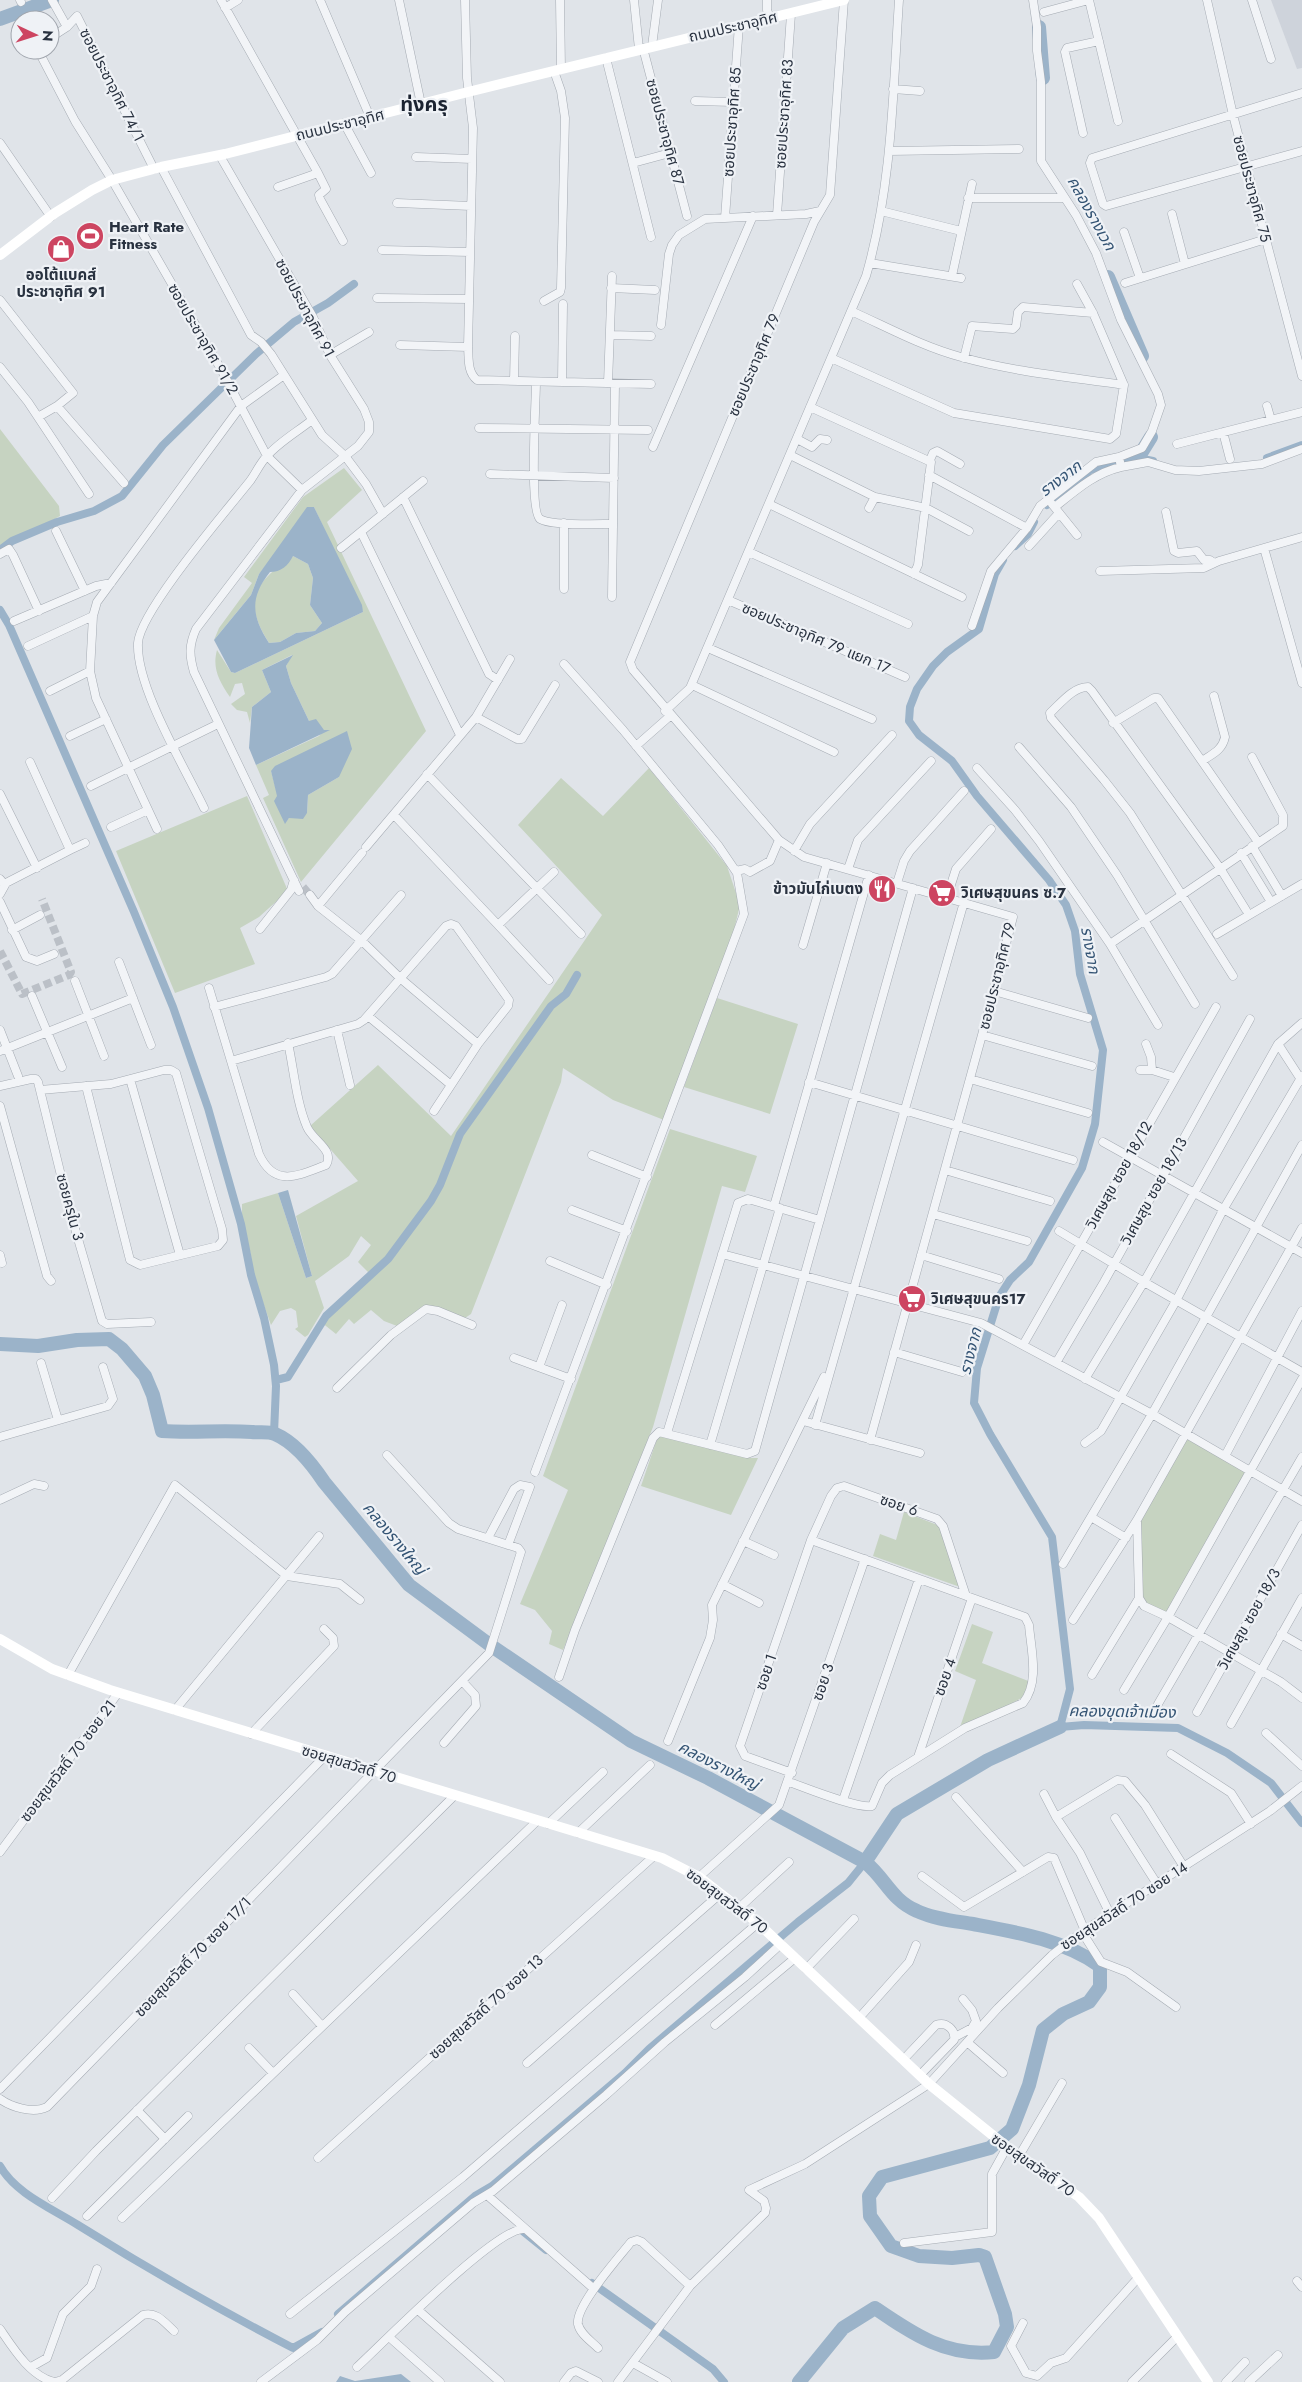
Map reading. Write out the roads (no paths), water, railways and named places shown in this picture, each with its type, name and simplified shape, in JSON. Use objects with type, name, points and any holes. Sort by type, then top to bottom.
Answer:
[{"type":"street","points":[[221,0],[299,135],[326,189],[321,192],[320,199],[343,241]]},
{"type":"street","points":[[225,8],[238,0]]},
{"type":"street","points":[[320,0],[370,117]]},
{"type":"street","points":[[399,0],[421,104]]},
{"type":"street","points":[[465,0],[468,92],[472,128],[468,346],[470,370],[477,380],[651,384]]},
{"type":"street","points":[[544,301],[560,292],[561,288],[565,118],[558,70],[560,0]]},
{"type":"street","points":[[634,0],[645,48]]},
{"type":"street","points":[[645,48],[658,0]]},
{"type":"street","points":[[767,0],[767,10],[770,18]]},
{"type":"street","name":"ถนนประชาอุทิศ","points":[[0,254],[51,217],[92,190],[112,180],[158,168],[220,156],[468,92],[844,0]]},
{"type":"street","name":"ซอยประชาอุทิศ 79","points":[[844,0],[830,195],[820,211],[630,662],[633,670],[668,713],[779,840],[794,851],[827,863],[1012,917],[994,991],[870,1440]]},
{"type":"street","points":[[636,746],[692,685],[870,262],[881,211],[889,151],[899,0]]},
{"type":"street","points":[[1033,0],[1041,86],[1041,161],[1063,198],[1076,214],[1096,252],[1121,320],[1160,398],[1161,405],[1145,444],[1138,451],[1105,471],[1084,477]]},
{"type":"street","points":[[1044,12],[1089,0],[1118,121]]},
{"type":"street","name":"ซอยประชาอุทิศ 75","points":[[1207,0],[1233,115],[1302,376]]},
{"type":"street","points":[[1252,0],[1271,59]]},
{"type":"street","name":"ซอยประชาอุทิศ 74/1","points":[[54,3],[67,27],[77,16],[158,168]]},
{"type":"street","name":"ซอยประชาอุทิศ 83","points":[[777,215],[791,14]]},
{"type":"street","name":"ซอยประชาอุทิศ 85","points":[[725,218],[739,25]]},
{"type":"street","points":[[60,32],[67,27]]},
{"type":"street","points":[[1083,133],[1065,52],[1067,48],[1099,41]]},
{"type":"street","name":"ซอยประชาอุทิศ 87","points":[[645,48],[687,216]]},
{"type":"street","points":[[606,58],[651,236]]},
{"type":"street","name":"ซอยประชาอุทิศ 91/2","points":[[43,60],[75,121],[112,180],[242,406],[267,456],[302,490]]},
{"type":"street","points":[[893,90],[920,91]]},
{"type":"street","points":[[1302,93],[1092,158],[1090,163],[1104,205],[1302,151]]},
{"type":"street","points":[[695,102],[733,102]]},
{"type":"street","points":[[344,123],[371,173]]},
{"type":"street","points":[[0,143],[51,217]]},
{"type":"street","points":[[889,151],[1018,149]]},
{"type":"street","points":[[633,163],[670,153]]},
{"type":"street","name":"ซอยประชาอุทิศ 91","points":[[220,156],[313,317],[330,355],[364,409],[369,422],[369,432],[358,446],[302,490],[196,630],[190,642],[189,657],[194,672],[301,889]]},
{"type":"street","points":[[416,157],[472,159]]},
{"type":"street","points":[[158,168],[251,335],[261,342],[271,354],[322,435],[345,456],[383,514]]},
{"type":"street","points":[[278,187],[318,173]]},
{"type":"street","points":[[952,276],[972,184]]},
{"type":"street","points":[[968,198],[1063,198]]},
{"type":"street","points":[[397,203],[471,206]]},
{"type":"street","points":[[661,326],[672,245],[680,235],[705,219],[820,211]]},
{"type":"street","points":[[881,211],[961,232]]},
{"type":"street","points":[[1172,214],[1185,264]]},
{"type":"street","points":[[653,447],[753,216]]},
{"type":"street","points":[[1124,232],[1140,278]]},
{"type":"street","points":[[1125,283],[1266,239]]},
{"type":"street","points":[[382,250],[470,252]]},
{"type":"street","points":[[870,262],[961,278]]},
{"type":"street","points":[[612,276],[610,335],[615,430],[612,597]]},
{"type":"street","points":[[831,358],[954,413],[1110,439],[1116,434],[1124,386],[1093,313],[1078,284]]},
{"type":"street","points":[[611,288],[655,290]]},
{"type":"street","points":[[377,298],[469,299]]},
{"type":"street","points":[[0,300],[73,393],[38,417]]},
{"type":"street","points":[[562,382],[563,304]]},
{"type":"street","points":[[964,358],[972,326],[1013,329],[1016,326],[1018,312],[1023,307],[1093,313]]},
{"type":"street","points":[[851,311],[924,344],[964,358],[1124,386]]},
{"type":"street","points":[[330,355],[369,332]]},
{"type":"street","points":[[610,335],[652,336]]},
{"type":"street","points":[[514,381],[515,336]]},
{"type":"street","points":[[400,345],[468,346]]},
{"type":"street","points":[[0,367],[38,417],[89,494]]},
{"type":"street","points":[[157,829],[96,698],[90,672],[93,616],[97,602],[242,406],[284,375]]},
{"type":"street","points":[[536,382],[535,512],[539,518],[564,523],[613,524]]},
{"type":"street","points":[[56,406],[124,483]]},
{"type":"street","points":[[1267,406],[1271,420]]},
{"type":"street","points":[[810,407],[930,461]]},
{"type":"street","points":[[1177,444],[1302,412]]},
{"type":"street","points":[[204,808],[146,689],[140,664],[138,642],[143,626],[202,540],[252,479],[267,456],[312,420]]},
{"type":"street","points":[[479,428],[648,430]]},
{"type":"street","points":[[1223,432],[1230,459]]},
{"type":"street","points":[[797,439],[812,447],[820,439],[827,440]]},
{"type":"street","points":[[1028,546],[1053,505],[1084,477],[1096,462],[1148,462],[1175,470],[1199,472],[1262,464],[1302,449]]},
{"type":"street","points":[[914,574],[918,565],[930,461],[933,453],[937,451],[960,464]]},
{"type":"street","points":[[790,455],[875,497],[926,508],[970,531]]},
{"type":"street","points":[[490,474],[614,478]]},
{"type":"street","points":[[929,475],[1027,528]]},
{"type":"street","points":[[341,548],[423,481]]},
{"type":"street","points":[[404,497],[489,674],[498,680]]},
{"type":"street","points":[[869,508],[875,497]]},
{"type":"street","points":[[769,504],[962,597]]},
{"type":"street","points":[[972,626],[991,571],[1027,528],[1040,506],[1053,505]]},
{"type":"street","points":[[1053,505],[1077,536]]},
{"type":"street","points":[[1166,512],[1174,551],[1178,553],[1197,551],[1204,560],[1210,560],[1214,563]]},
{"type":"street","points":[[564,523],[564,589]]},
{"type":"street","points":[[56,531],[85,591]]},
{"type":"street","points":[[362,532],[460,735]]},
{"type":"street","points":[[1100,570],[1204,568],[1214,563],[1302,536]]},
{"type":"street","points":[[1264,548],[1302,683]]},
{"type":"street","points":[[0,554],[8,549],[13,555],[39,611]]},
{"type":"street","points":[[748,552],[908,624]]},
{"type":"street","points":[[14,621],[85,591],[111,583]]},
{"type":"street","name":"ซอยประชาอุทิศ 79 แยก 17","points":[[728,600],[905,676]]},
{"type":"street","points":[[28,646],[93,616]]},
{"type":"street","points":[[708,648],[872,719]]},
{"type":"street","points":[[478,1044],[400,978],[362,941],[312,900],[364,850],[476,717],[510,659]]},
{"type":"street","points":[[535,1472],[607,1285],[744,914],[740,882],[736,872],[718,845],[636,746],[564,664]]},
{"type":"street","points":[[50,691],[90,672]]},
{"type":"street","points":[[476,717],[517,739],[522,739],[555,685]]},
{"type":"street","points":[[692,685],[834,752]]},
{"type":"street","points":[[1232,976],[1130,814],[1049,715],[1074,691],[1081,687],[1088,687],[1220,868],[1246,910]]},
{"type":"street","points":[[1202,761],[1220,750],[1224,744],[1225,737],[1214,696]]},
{"type":"street","points":[[1113,722],[1154,698],[1158,698],[1202,761],[1255,844],[1282,896]]},
{"type":"street","points":[[70,736],[106,719]]},
{"type":"street","points":[[91,786],[218,724]]},
{"type":"street","points":[[794,851],[810,824],[892,735]]},
{"type":"street","points":[[1019,747],[1071,807],[1146,921],[1195,1004]]},
{"type":"street","points":[[1110,944],[1283,826],[1285,821],[1252,757]]},
{"type":"street","points":[[848,869],[856,842],[931,761]]},
{"type":"street","points":[[30,762],[70,850]]},
{"type":"street","points":[[977,768],[1015,810],[1039,841],[1110,944],[1158,1025]]},
{"type":"street","points":[[427,774],[581,934]]},
{"type":"street","points":[[897,883],[904,861],[910,851],[964,791]]},
{"type":"street","points":[[0,794],[37,868]]},
{"type":"street","points":[[111,827],[148,810]]},
{"type":"street","points":[[394,814],[550,980]]},
{"type":"street","points":[[947,897],[956,869],[991,829]]},
{"type":"street","points":[[736,872],[745,870],[750,872],[767,864],[779,840]]},
{"type":"street","points":[[0,894],[3,891],[2,882],[37,868],[85,843]]},
{"type":"street","points":[[1241,853],[1271,902]]},
{"type":"street","points":[[803,945],[827,863]]},
{"type":"street","points":[[498,925],[554,872]]},
{"type":"street","points":[[710,1445],[763,1265],[810,1082],[869,875]]},
{"type":"street","points":[[260,929],[291,890],[295,878]]},
{"type":"street","points":[[1217,934],[1302,884]]},
{"type":"street","points":[[559,1677],[575,1630],[653,1438],[659,1432],[667,1433],[747,1454],[755,1451],[914,888]]},
{"type":"street","points":[[214,1007],[332,974],[401,896]]},
{"type":"street","points":[[0,902],[26,957],[37,961],[54,954]]},
{"type":"street","points":[[815,1425],[964,902]]},
{"type":"street","points":[[12,930],[40,915]]},
{"type":"street","points":[[231,1061],[358,1024],[368,1016],[446,926],[451,924],[456,926],[509,1000],[508,1006],[478,1044],[434,1111]]},
{"type":"street","points":[[118,962],[151,1045]]},
{"type":"street","points":[[75,981],[104,1056]]},
{"type":"street","points":[[208,988],[262,1161],[284,1178],[291,1178],[326,1165],[329,1160],[328,1153],[307,1128],[288,1043]]},
{"type":"street","points":[[994,991],[1088,1018]]},
{"type":"street","points":[[32,996],[62,1067]]},
{"type":"street","points":[[4,1050],[133,998]]},
{"type":"street","name":"วิเศษสุข ซอย 18/12","points":[[1023,1345],[1174,1076],[1216,1007]]},
{"type":"street","points":[[368,1016],[451,1085]]},
{"type":"street","name":"วิเศษสุข ซอย 18/13","points":[[1056,1363],[1114,1264],[1250,1019]]},
{"type":"street","points":[[1085,1378],[1144,1282],[1278,1044],[1302,1023]]},
{"type":"street","points":[[0,1030],[4,1050],[18,1076]]},
{"type":"street","points":[[337,1030],[350,1085]]},
{"type":"street","points":[[982,1035],[1092,1066]]},
{"type":"street","points":[[1146,1044],[1151,1057],[1152,1070]]},
{"type":"street","points":[[1085,1444],[1101,1431],[1176,1301],[1223,1210],[1301,1079],[1278,1044]]},
{"type":"street","points":[[0,1086],[36,1079],[40,1090],[86,1086],[111,1084],[164,1070],[171,1070],[176,1073],[222,1229],[223,1240],[218,1246],[140,1265],[130,1260],[86,1086]]},
{"type":"street","points":[[1140,1070],[1152,1070],[1174,1076]]},
{"type":"street","points":[[130,1079],[180,1255]]},
{"type":"street","points":[[970,1079],[1088,1113]]},
{"type":"street","points":[[810,1082],[1073,1160]]},
{"type":"street","name":"ซอยครุใน 3","points":[[40,1090],[70,1208],[102,1321],[107,1324],[152,1322]]},
{"type":"street","points":[[0,1106],[47,1276],[51,1281]]},
{"type":"street","points":[[1103,1142],[1193,1194],[1302,1253]]},
{"type":"street","points":[[1063,1564],[1152,1414],[1302,1144]]},
{"type":"street","points":[[592,1155],[647,1177]]},
{"type":"street","points":[[945,1170],[1050,1201]]},
{"type":"street","points":[[667,1433],[738,1203],[748,1199],[820,1220]]},
{"type":"street","points":[[572,1210],[627,1231]]},
{"type":"street","points":[[933,1214],[1028,1241]]},
{"type":"street","points":[[1073,1620],[1137,1520],[1302,1228]]},
{"type":"street","points":[[1059,1231],[1176,1301],[1302,1372]]},
{"type":"street","points":[[722,1254],[907,1305],[982,1323],[1152,1414],[1302,1501]]},
{"type":"street","points":[[0,1255],[2,1263]]},
{"type":"street","points":[[921,1255],[999,1279]]},
{"type":"street","points":[[550,1261],[607,1285]]},
{"type":"street","points":[[539,1367],[562,1305]]},
{"type":"street","points":[[337,1388],[391,1335],[426,1309],[438,1311],[472,1325]]},
{"type":"street","points":[[1225,1456],[1302,1311]]},
{"type":"street","points":[[894,1352],[962,1372]]},
{"type":"street","points":[[514,1358],[571,1379]]},
{"type":"street","points":[[668,1741],[710,1638],[713,1620],[712,1605],[833,1360]]},
{"type":"street","points":[[41,1363],[58,1420]]},
{"type":"street","points":[[0,1437],[111,1403],[113,1399],[103,1367]]},
{"type":"street","points":[[1124,1690],[1168,1617],[1302,1379]]},
{"type":"street","points":[[803,1421],[920,1453]]},
{"type":"street","points":[[387,1455],[449,1523],[458,1529],[508,1545],[530,1487],[520,1486],[514,1489],[488,1538]]},
{"type":"street","points":[[1158,1704],[1302,1457]]},
{"type":"street","points":[[0,1500],[34,1484],[44,1486]]},
{"type":"street","points":[[68,1675],[175,1485],[287,1576],[340,1584],[360,1600]]},
{"type":"street","name":"ซอย 6","points":[[811,1540],[831,1496],[837,1488],[844,1486],[937,1519],[943,1526],[969,1597]]},
{"type":"street","points":[[1091,1517],[1126,1538]]},
{"type":"street","points":[[1092,1675],[1138,1598],[1137,1520]]},
{"type":"street","name":"วิเศษสุข ซอย 18/3","points":[[1197,1712],[1302,1525]]},
{"type":"street","points":[[175,1710],[319,1536]]},
{"type":"street","points":[[789,1782],[843,1800],[868,1807],[872,1806],[885,1778],[965,1728],[1023,1703],[1029,1696],[1033,1684],[1028,1620],[1025,1617],[811,1540]]},
{"type":"street","name":"ซอย 1","points":[[792,1773],[745,1756],[740,1746],[811,1540]]},
{"type":"street","points":[[743,1541],[774,1555]]},
{"type":"street","name":"ซอยสุขสวัสดิ์ 70 ซอย 17/1","points":[[0,2098],[8,2104],[26,2109],[46,2107],[489,1653],[521,1552],[518,1548],[508,1545]]},
{"type":"street","name":"ซอย 3","points":[[698,1877],[760,1824],[779,1805],[789,1782],[865,1560]]},
{"type":"street","points":[[843,1800],[920,1579]]},
{"type":"street","points":[[722,1584],[759,1603]]},
{"type":"street","name":"ซอย 4","points":[[918,1757],[969,1597]]},
{"type":"street","points":[[1138,1598],[1144,1606],[1168,1617],[1230,1653],[1302,1698]]},
{"type":"street","points":[[1230,1724],[1302,1598]]},
{"type":"street","points":[[251,1734],[334,1646],[333,1638],[324,1628]]},
{"type":"street","points":[[1281,1634],[1302,1646]]},
{"type":"street","name":"ซอยสุขสวัสดิ์ 70","points":[[0,1639],[52,1668],[118,1693],[654,1856],[698,1877],[772,1935],[929,2084],[1006,2147],[1079,2197],[1099,2218],[1208,2382]]},
{"type":"street","points":[[444,1743],[476,1706],[475,1695],[462,1681]]},
{"type":"street","name":"ซอยสุขสวัสดิ์ 70 ซอย 21","points":[[0,1852],[118,1693]]},
{"type":"street","points":[[1266,1733],[1302,1766]]},
{"type":"street","points":[[1171,1754],[1231,1793],[1251,1824]]},
{"type":"street","points":[[0,2089],[324,1757]]},
{"type":"street","points":[[578,1833],[650,1765]]},
{"type":"street","points":[[548,1824],[603,1772]]},
{"type":"street","points":[[1056,1817],[1117,1780],[1126,1781],[1145,1805],[1184,1866]]},
{"type":"street","name":"ซอยสุขสวัสดิ์ 70 ซอย 14","points":[[690,2286],[765,2213],[764,2201],[749,2190],[805,2164],[929,2084],[967,2042],[974,2030],[1070,1940],[1251,1824],[1301,1787]]},
{"type":"street","points":[[1044,1794],[1056,1817],[1070,1835],[1110,1914]]},
{"type":"street","points":[[52,2198],[137,2110],[454,1796]]},
{"type":"street","points":[[956,1797],[1023,1872]]},
{"type":"street","points":[[1115,1818],[1157,1884]]},
{"type":"street","points":[[122,2218],[537,1820]]},
{"type":"street","name":"ซอยสุขสวัสดิ์ 70 ซอย 13","points":[[318,2158],[654,1856]]},
{"type":"street","points":[[922,1876],[964,1907],[1048,1857],[1054,1858],[1058,1863],[1083,1931],[1101,1962],[1127,1972],[1176,2007]]},
{"type":"street","points":[[739,1908],[789,1862]]},
{"type":"street","points":[[527,2063],[720,1894]]},
{"type":"street","points":[[806,1969],[854,1919]]},
{"type":"street","points":[[290,2314],[463,2177],[758,1923]]},
{"type":"street","points":[[261,2382],[317,2340],[350,2307],[473,2203],[487,2195],[665,2042],[745,1977],[780,1943]]},
{"type":"street","points":[[859,2018],[909,1962],[916,1945]]},
{"type":"street","points":[[715,2025],[795,1958]]},
{"type":"street","points":[[293,1994],[322,2026]]},
{"type":"street","points":[[920,2075],[944,2052],[955,2037],[974,2030],[976,2021],[972,2010],[963,1999]]},
{"type":"street","points":[[904,2060],[940,2024],[950,2028],[955,2037]]},
{"type":"street","points":[[967,2042],[1002,2073]]},
{"type":"street","points":[[249,2048],[273,2073]]},
{"type":"street","points":[[1019,2156],[1062,2083]]},
{"type":"street","points":[[137,2110],[165,2139]]},
{"type":"street","points":[[87,2216],[188,2116]]},
{"type":"street","points":[[904,2243],[992,2232],[992,2174],[1006,2147]]},
{"type":"street","points":[[487,2195],[594,2289]]},
{"type":"street","points":[[357,2367],[475,2257],[513,2231],[524,2229]]},
{"type":"street","points":[[598,2348],[584,2336],[578,2326],[578,2316],[594,2289],[631,2242],[636,2240],[642,2242],[690,2286],[618,2382]]},
{"type":"street","points":[[31,2367],[47,2358],[63,2314],[91,2286],[98,2269]]},
{"type":"street","points":[[1022,2323],[1011,2346],[1026,2373],[1037,2376],[1051,2363],[1066,2358],[1138,2278]]},
{"type":"street","points":[[418,2310],[500,2382]]},
{"type":"street","points":[[0,2329],[19,2357],[45,2380],[55,2382],[62,2380],[143,2315],[155,2314],[174,2331]]},
{"type":"street","points":[[389,2337],[440,2382]]},
{"type":"street","points":[[1132,2382],[1177,2337]]},
{"type":"street","points":[[1249,2382],[1278,2355]]},
{"type":"street","points":[[1226,2382],[1245,2362]]},
{"type":"street","points":[[633,2363],[667,2382]]},
{"type":"street","points":[[564,2382],[571,2373],[576,2371],[598,2382]]},
{"type":"water","points":[[307,507],[314,507],[362,605],[363,612],[235,673],[231,672],[214,640],[251,595],[259,574]],"holes":[[[293,556],[308,564],[313,578],[310,605],[322,623],[315,631],[296,633],[280,642],[269,643],[259,625],[255,608],[256,599],[263,581],[270,572],[284,568]]]},
{"type":"water","points":[[293,655],[286,666],[291,683],[309,721],[316,719],[324,730],[330,730],[256,765],[249,748],[252,707],[271,692],[262,670]]},
{"type":"water","points":[[347,731],[352,749],[339,777],[308,795],[307,813],[303,819],[289,818],[285,824],[274,801],[277,796],[271,771],[275,766]]},
{"type":"water","points":[[288,1190],[312,1276],[306,1278],[278,1193]]},
{"type":"water","points":[[401,2374],[411,2382],[336,2382],[340,2376],[355,2381]]},
{"type":"waterway","name":"คลองรางเวก","points":[[0,19],[52,0]]},
{"type":"waterway","name":"คลองรางเวก","points":[[1039,27],[1043,78]]},
{"type":"waterway","name":"คลองรางเวก","points":[[1108,277],[1142,356]]},
{"type":"waterway","points":[[0,550],[12,541],[57,522],[94,511],[122,496],[163,445],[256,354],[294,322],[328,303],[354,284]]},
{"type":"waterway","name":"คลองรางเวก","points":[[1138,458],[1151,437]]},
{"type":"waterway","name":"รางจาก","points":[[1267,458],[1302,445]]},
{"type":"waterway","name":"รางจาก","points":[[1047,505],[1069,490],[1090,470],[1138,458],[1153,461]]},
{"type":"waterway","name":"รางจาก","points":[[1015,546],[1028,534],[1034,522]]},
{"type":"waterway","name":"รางจาก","points":[[1003,560],[995,574],[979,629],[947,652],[933,666],[917,689],[910,707],[909,721],[919,735],[952,761],[977,796],[1049,880],[1066,905],[1075,931],[1080,974],[1103,1050],[1095,1124],[1082,1168],[1029,1262],[1010,1280],[999,1297],[977,1368],[974,1403],[990,1434],[1052,1537],[1070,1689],[1060,1727],[1084,1725],[1178,1728],[1227,1753],[1271,1783],[1302,1823]]},
{"type":"waterway","points":[[0,610],[9,625],[134,912],[173,1007],[208,1108],[241,1224],[251,1275],[264,1318],[274,1365],[276,1386],[274,1433]]},
{"type":"waterway","points":[[276,1380],[288,1377],[326,1316],[388,1259],[431,1201],[440,1185],[460,1134],[551,1006],[566,994],[577,975]]},
{"type":"waterway","name":"คลองรางใหญ่","points":[[0,1344],[38,1346],[77,1340],[109,1339],[122,1349],[145,1376],[153,1395],[162,1431],[266,1432],[283,1438],[297,1448],[309,1461],[324,1482],[409,1585],[490,1645],[631,1741],[708,1778],[865,1862],[901,1901],[917,1911],[937,1918],[1006,1930],[1039,1938],[1071,1950],[1100,1966],[1100,1987],[1089,2002],[1063,2014],[1043,2030],[1029,2085],[1012,2129],[990,2148],[882,2177],[869,2196],[870,2216],[891,2246],[919,2256],[952,2258],[979,2255],[985,2257],[1005,2314],[1007,2327],[994,2352],[960,2351],[931,2342],[903,2327],[875,2308],[843,2328],[799,2382]]},
{"type":"waterway","name":"คลองขุดเจ้าเมือง","points":[[865,1862],[897,1814],[988,1760],[1060,1727]]},
{"type":"waterway","points":[[338,2314],[475,2196],[492,2186],[625,2073],[649,2049],[798,1922],[848,1883],[865,1862]]},
{"type":"waterway","points":[[0,2166],[15,2184],[34,2199],[184,2289],[293,2348],[322,2332]]},
{"type":"waterway","points":[[520,2229],[546,2250]]},
{"type":"waterway","points":[[592,2283],[713,2369],[724,2382]]},
{"type":"tunnel","points":[[303,887],[310,895]]},
{"type":"tunnel","points":[[0,951],[22,994],[69,975],[71,972],[42,899]]},
{"type":"place","name":"Heart Rate Fitness","points":[[90,236]]},
{"type":"place","name":"ออโต้แบคส์ ประชาอุทิศ 91","points":[[61,249]]},
{"type":"place","name":"ข้าวมันไก่เบตง","points":[[882,889]]},
{"type":"place","name":"วิเศษสุขนคร ซ.7","points":[[942,893]]},
{"type":"place","name":"วิเศษสุขนคร17","points":[[912,1299]]},
{"type":"district","name":"ทุ่งครุ","points":[[424,104]]}]
